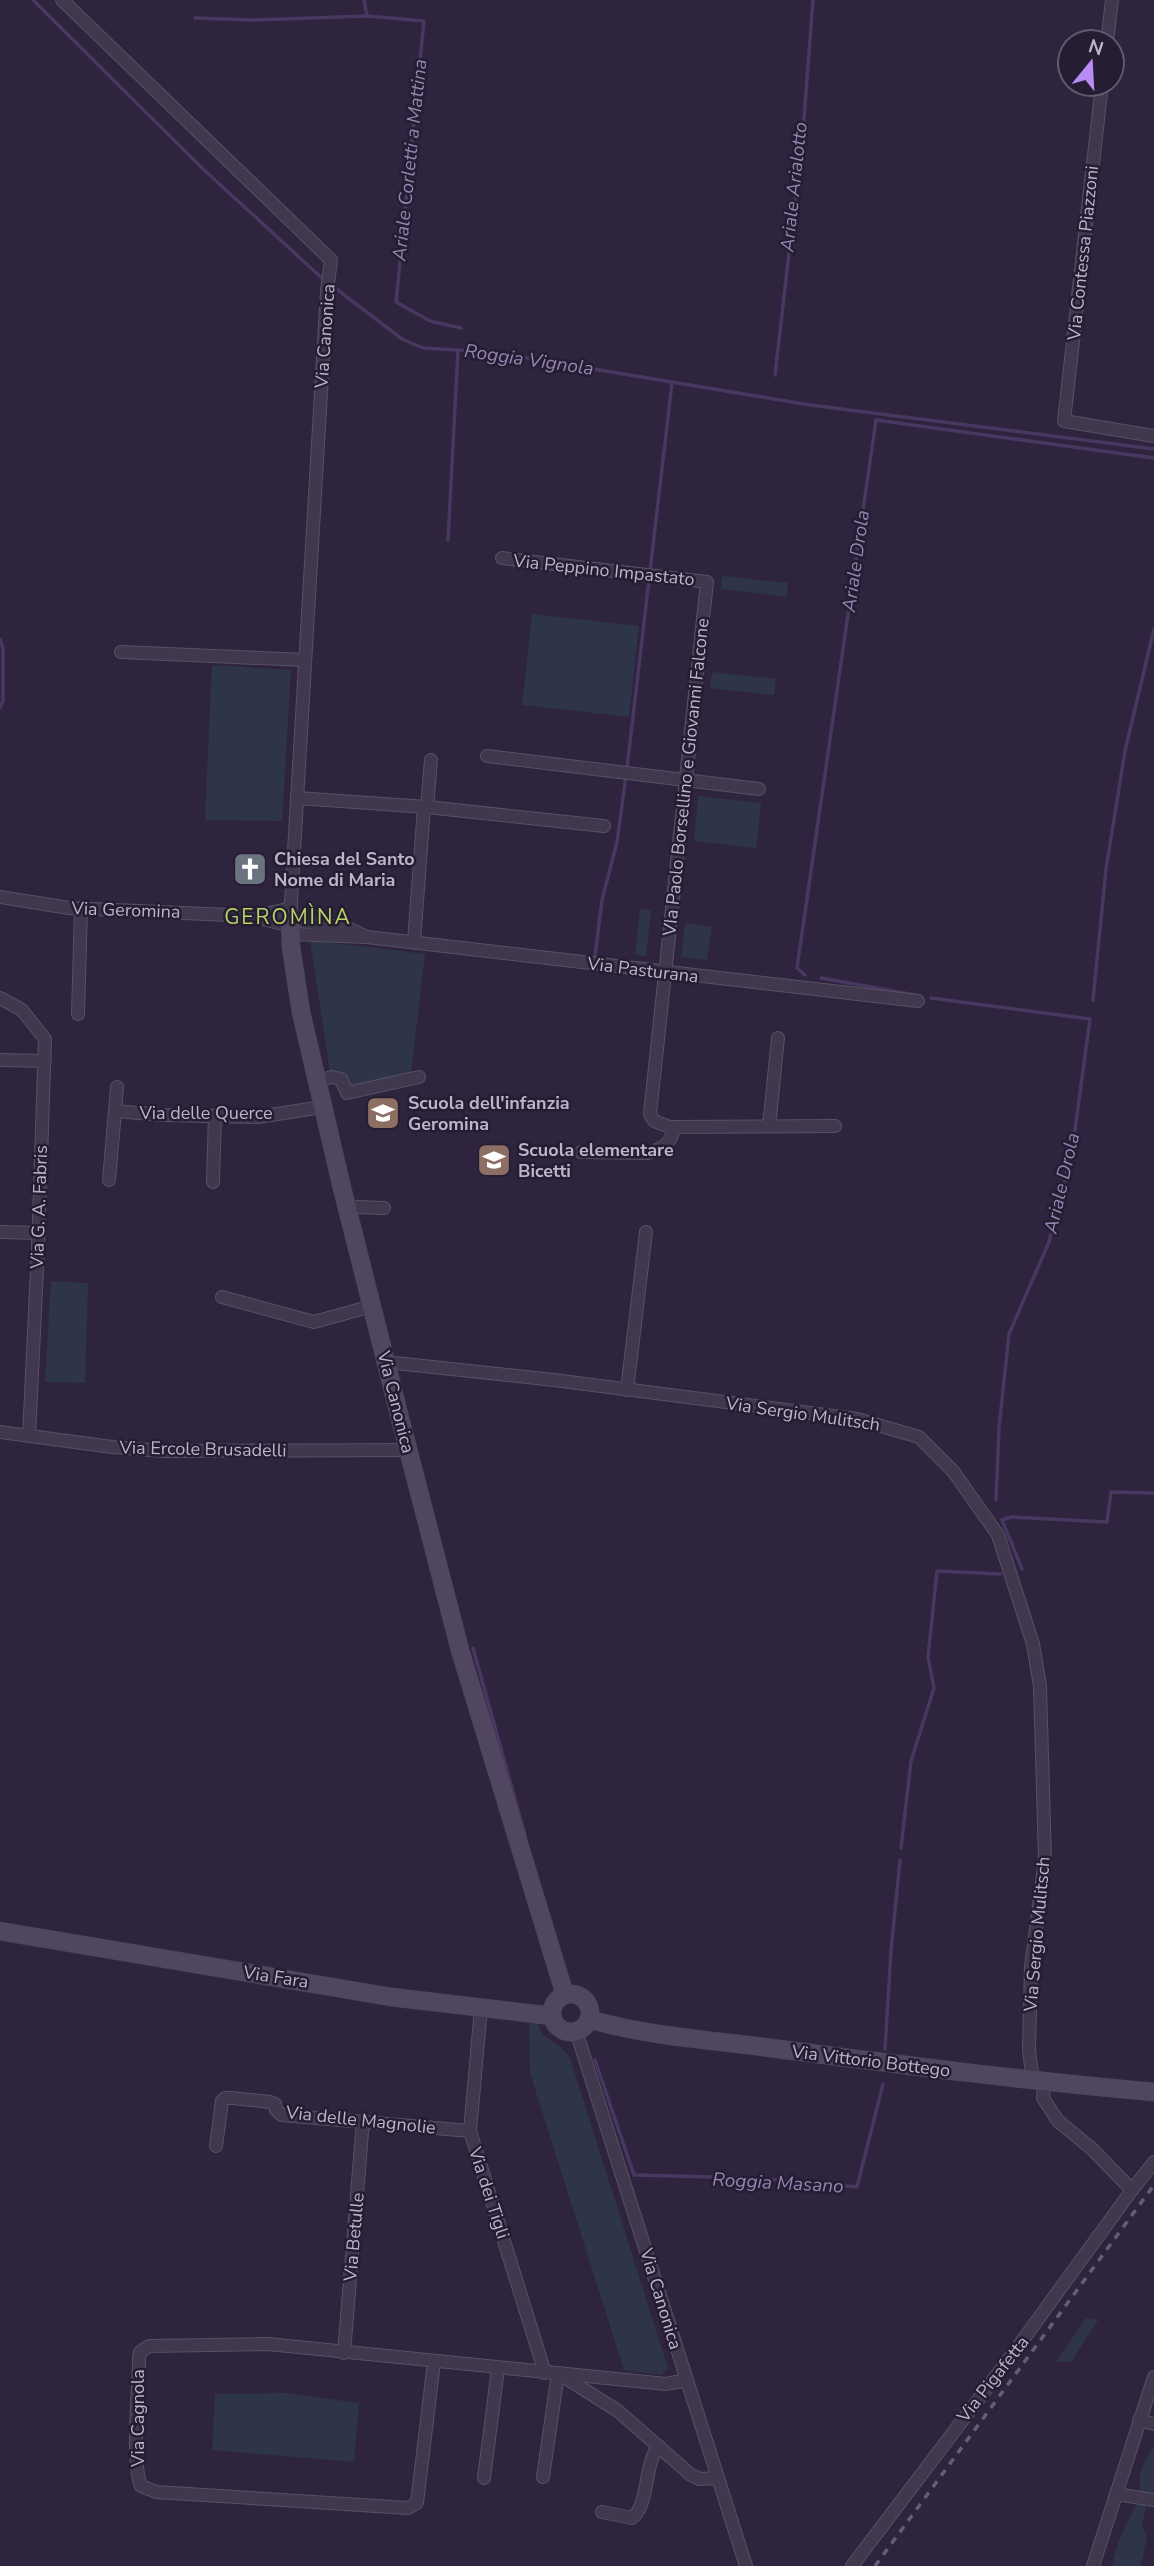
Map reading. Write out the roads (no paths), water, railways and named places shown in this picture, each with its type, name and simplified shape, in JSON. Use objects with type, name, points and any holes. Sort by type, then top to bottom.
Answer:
[{"type":"street","name":"Via Canonica","points":[[62,0],[331,260],[290,922],[301,1012],[347,1209],[460,1650],[565,1995]]},
{"type":"street","points":[[1109,28],[1112,0]]},
{"type":"street","name":"Via Contessa Piazzoni","points":[[1100,98],[1064,421],[1154,436]]},
{"type":"street","name":"Via Peppino Impastato","points":[[502,558],[707,582]]},
{"type":"street","name":"VIa Paolo Borsellino e Giovanni Falcone","points":[[674,1127],[654,1121],[649,1107],[666,973],[707,582]]},
{"type":"street","points":[[121,652],[305,660]]},
{"type":"street","points":[[487,756],[760,789]]},
{"type":"street","points":[[414,942],[431,760]]},
{"type":"street","points":[[297,798],[425,807],[604,826]]},
{"type":"street","name":"Via Geromina","points":[[0,897],[81,908],[253,916],[290,922]]},
{"type":"street","points":[[78,1014],[81,908]]},
{"type":"street","name":"Via Pasturana","points":[[290,922],[367,937],[918,1001]]},
{"type":"street","name":"Via G. A. Fabris","points":[[0,998],[22,1010],[45,1039],[29,1436]]},
{"type":"street","points":[[769,1126],[778,1038]]},
{"type":"street","points":[[0,1060],[45,1061]]},
{"type":"street","points":[[317,1081],[332,1077],[341,1079],[347,1093],[419,1077]]},
{"type":"street","name":"Via delle Querce","points":[[117,1087],[115,1111],[258,1117],[323,1107]]},
{"type":"street","points":[[109,1180],[115,1111]]},
{"type":"street","points":[[213,1182],[215,1115]]},
{"type":"street","points":[[580,1152],[648,1153],[671,1140],[674,1127],[835,1126]]},
{"type":"street","points":[[347,1209],[384,1208]]},
{"type":"street","points":[[0,1232],[39,1234]]},
{"type":"street","points":[[627,1390],[646,1232]]},
{"type":"street","points":[[222,1297],[314,1322],[372,1306]]},
{"type":"street","name":"Via Sergio Mulitsch","points":[[386,1362],[857,1419],[919,1437],[953,1471],[998,1535],[1033,1644],[1041,1686],[1045,1859],[1031,1979],[1029,2050],[1039,2082]]},
{"type":"street","name":"Via Ercole Brusadelli","points":[[0,1433],[164,1451],[408,1450]]},
{"type":"street","name":"Via Fara","points":[[0,1931],[391,1997],[552,2016]]},
{"type":"street","points":[[565,1995],[577,1995],[586,2002],[590,2014],[582,2025],[564,2031],[554,2022],[552,2016],[554,2005],[565,1995]]},
{"type":"street","name":"Via dei Tigli","points":[[481,2008],[470,2132],[551,2373]]},
{"type":"street","name":"Via Canonica","points":[[582,2025],[687,2381],[746,2566]]},
{"type":"street","name":"Via Vittorio Bottego","points":[[582,2025],[1039,2082],[1154,2092]]},
{"type":"street","points":[[1039,2082],[1043,2098],[1058,2121],[1093,2149],[1132,2190]]},
{"type":"street","name":"Via delle Magnolie","points":[[216,2146],[222,2101],[225,2098],[270,2102],[275,2104],[276,2110],[282,2115],[470,2132]]},
{"type":"street","name":"Via Betulle","points":[[344,2353],[363,2121]]},
{"type":"street","name":"Via Pigafetta","points":[[852,2566],[1154,2162]]},
{"type":"street","name":"Via Cagnola","points":[[434,2362],[417,2502],[402,2509],[156,2492],[141,2486],[137,2459],[139,2358],[144,2348],[156,2345],[268,2344],[671,2385],[687,2381]]},
{"type":"street","points":[[484,2478],[498,2369]]},
{"type":"street","points":[[543,2477],[551,2373],[605,2402],[700,2479],[718,2478]]},
{"type":"street","points":[[1093,2566],[1139,2420],[1150,2404],[1154,2378]]},
{"type":"street","points":[[605,2402],[604,2395],[609,2383],[625,2380]]},
{"type":"street","points":[[1139,2420],[1154,2424]]},
{"type":"street","points":[[602,2512],[632,2518],[635,2515],[640,2507],[653,2455],[659,2446]]},
{"type":"street","points":[[1116,2494],[1154,2500]]},
{"type":"waterway","name":"Roggia Vignola","points":[[33,0],[202,168],[324,280]]},
{"type":"waterway","name":"Ariale Corletti a Mattina","points":[[364,0],[367,16],[424,21],[396,302],[430,321],[461,328]]},
{"type":"waterway","name":"Ariale Arialotto","points":[[775,375],[803,131],[813,0]]},
{"type":"waterway","points":[[195,18],[253,20],[367,16]]},
{"type":"waterway","name":"Roggia Vignola","points":[[330,284],[402,339],[423,348],[491,352],[810,405],[1154,449]]},
{"type":"waterway","name":"Ariale Corletti a Mattina","points":[[448,540],[458,350]]},
{"type":"waterway","points":[[627,768],[672,383]]},
{"type":"waterway","name":"Ariale Drola","points":[[805,975],[797,968],[876,420],[1154,458]]},
{"type":"waterway","points":[[1093,1000],[1106,869],[1125,751],[1154,629]]},
{"type":"waterway","points":[[0,639],[3,648],[3,701],[0,708]]},
{"type":"waterway","points":[[595,956],[602,900],[617,842],[626,776]]},
{"type":"waterway","name":"Ariale Drola","points":[[821,978],[915,995]]},
{"type":"waterway","name":"Ariale Drola","points":[[931,998],[1090,1019],[1072,1152],[1049,1242],[1009,1334],[999,1428],[996,1500]]},
{"type":"waterway","name":"Roggia Masano","points":[[1022,1569],[1002,1520],[1011,1517],[1107,1522],[1111,1492],[1154,1493]]},
{"type":"waterway","name":"Roggia Masano","points":[[901,1848],[911,1761],[934,1688],[928,1657],[937,1571],[1000,1574]]},
{"type":"waterway","points":[[473,1648],[525,1835]]},
{"type":"waterway","name":"Roggia Masano","points":[[885,2049],[900,1860]]},
{"type":"waterway","name":"Roggia Masano","points":[[595,2060],[634,2175],[752,2178],[857,2187],[883,2084]]},
{"type":"railway","points":[[875,2566],[1154,2185]]},
{"type":"place","name":"Chiesa del Santo Nome di Maria","points":[[250,869]]},
{"type":"place","name":"Scuola dell'infanzia Geromina","points":[[383,1113]]},
{"type":"place","name":"Scuola elementare Bicetti","points":[[494,1160]]},
{"type":"district","name":"GEROMÌNA","points":[[288,917]]}]
